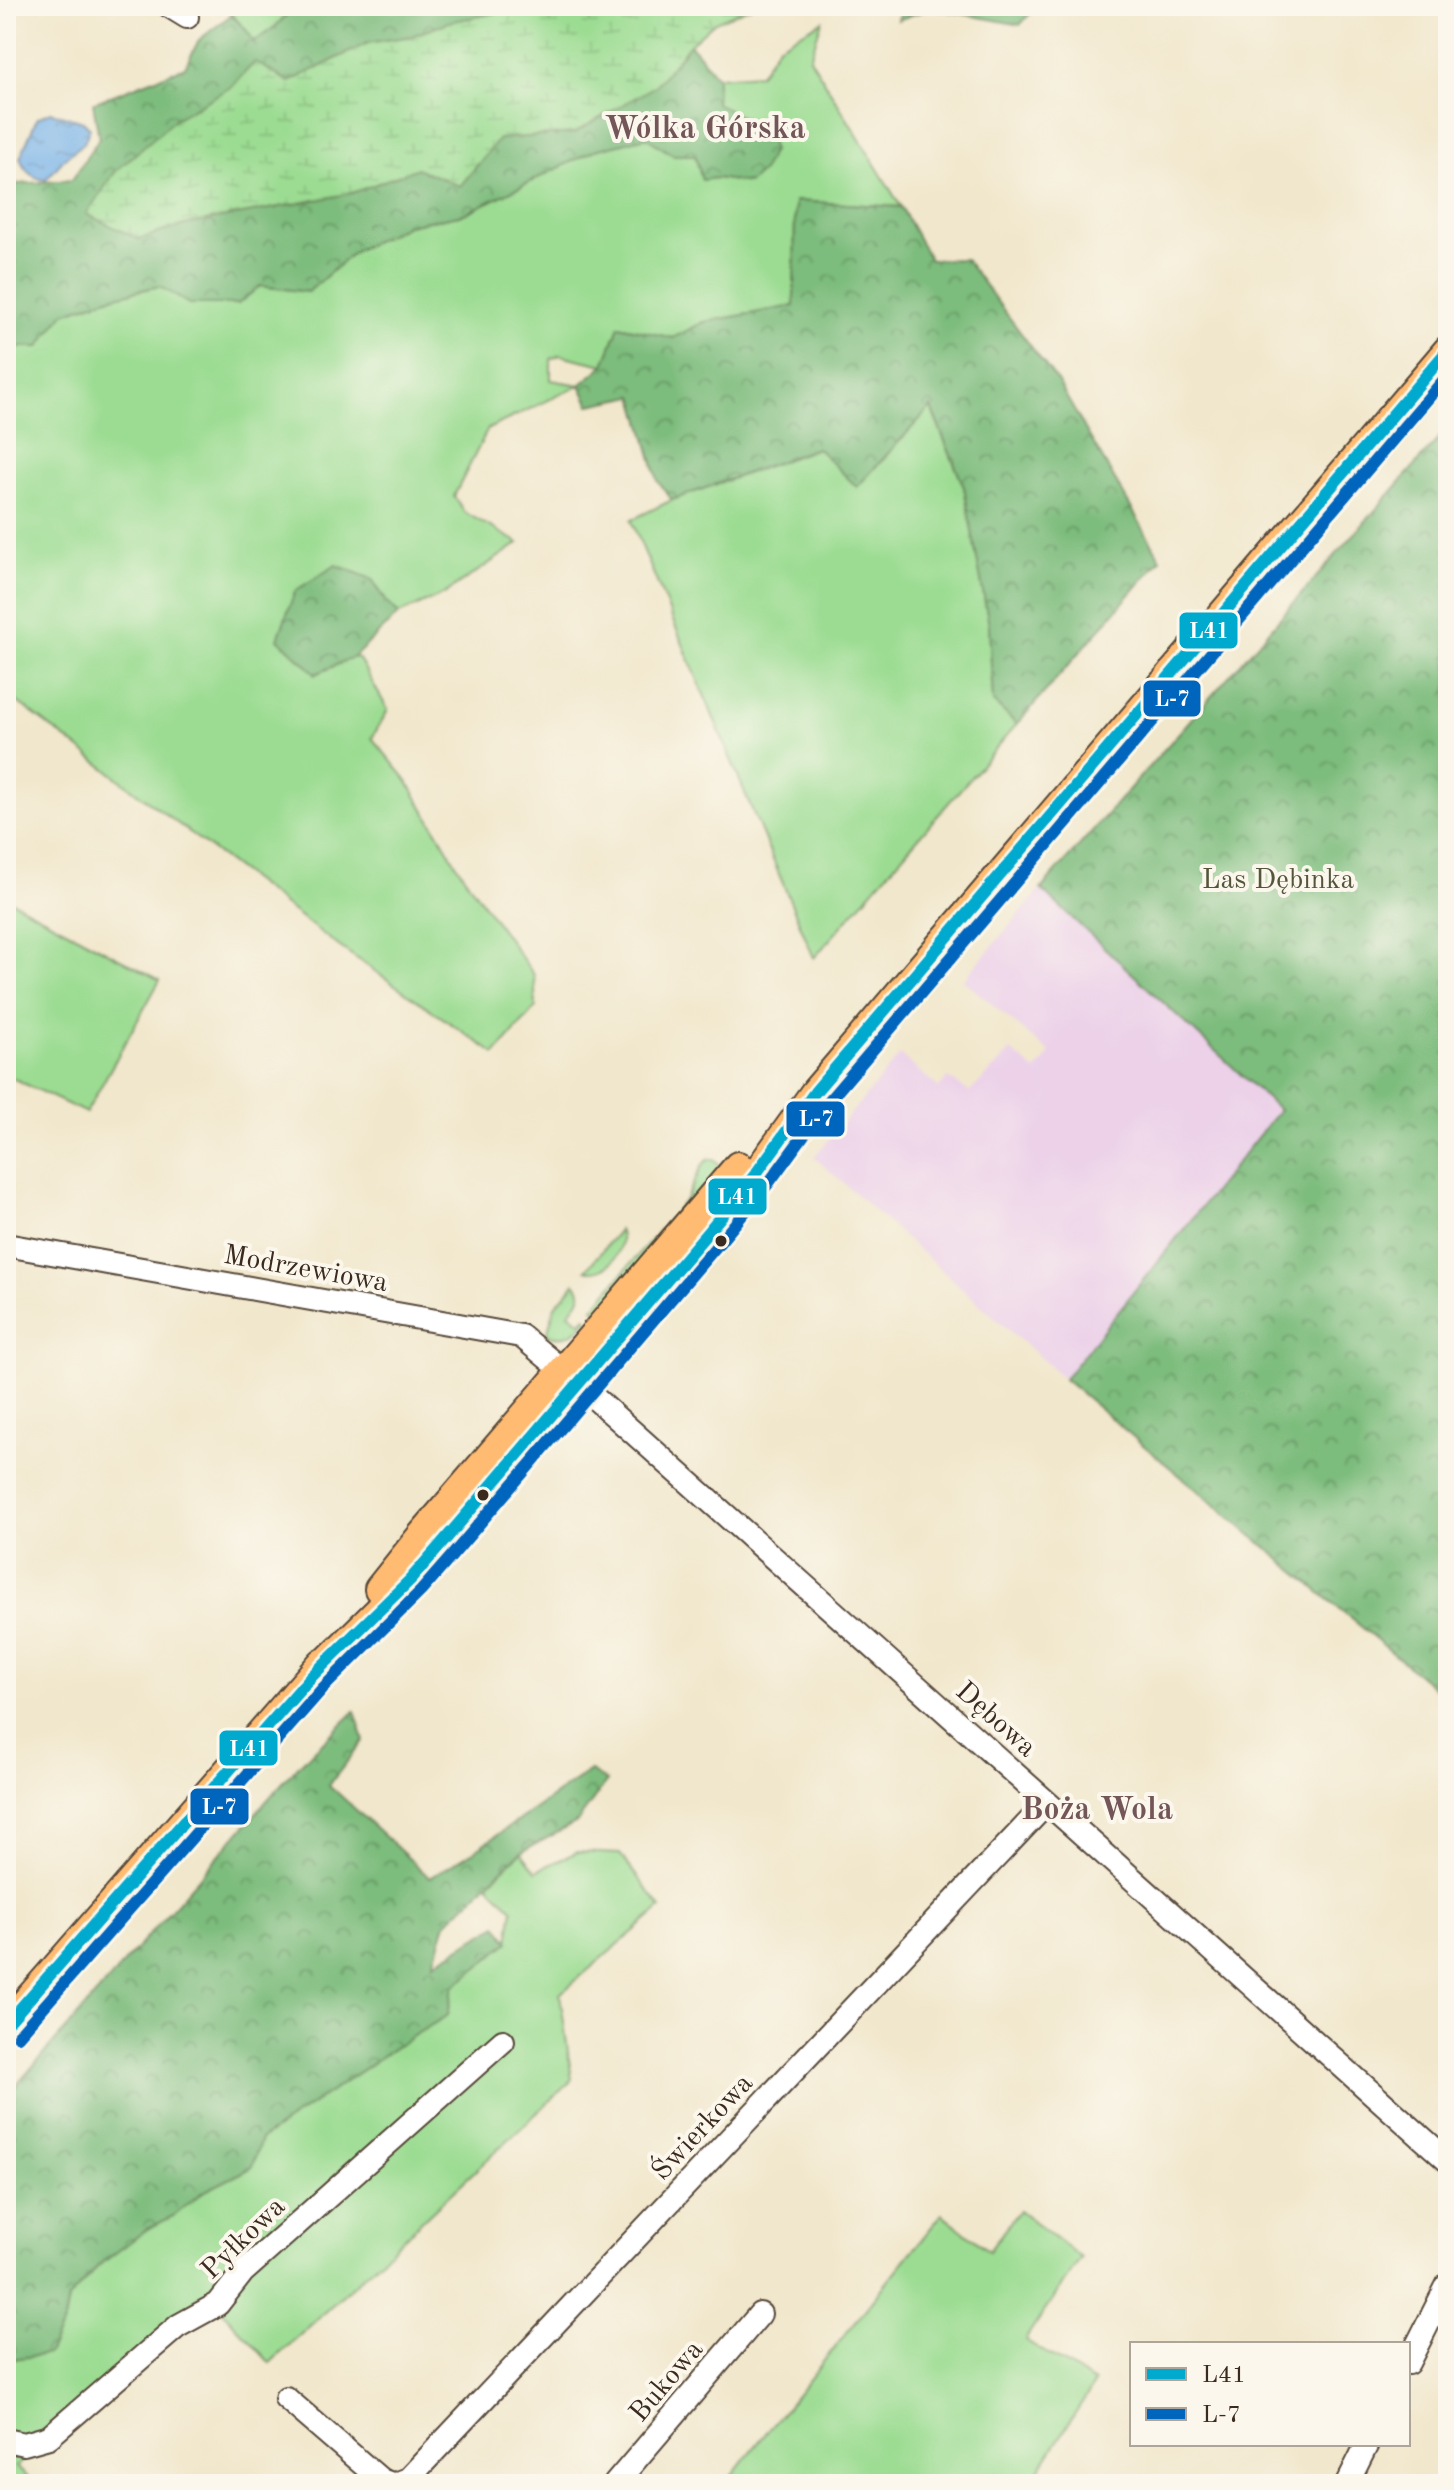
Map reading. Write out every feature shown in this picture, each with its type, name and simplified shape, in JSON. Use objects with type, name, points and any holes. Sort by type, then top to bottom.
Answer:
[{"type":"main road","points":[[6,2025],[311,1677],[410,1580],[571,1377],[746,1186],[806,1103],[1448,350]]},
{"type":"street","name":"Modrzewiowa","points":[[6,1245],[521,1336],[571,1377]]},
{"type":"street","name":"Dębowa","points":[[571,1377],[1448,2161]]},
{"type":"street","name":"Świerkowa","points":[[286,2398],[381,2480],[393,2484],[408,2479],[1047,1803]]},
{"type":"street","name":"Pyłkowa","points":[[6,2440],[24,2444],[49,2437],[178,2326],[218,2304],[243,2272],[503,2041]]},
{"type":"street","points":[[1410,2359],[1448,2284]]},
{"type":"street","name":"Bukowa","points":[[615,2484],[760,2314]]},
{"type":"street","points":[[1347,2484],[1366,2446]]},
{"type":"shaded area","points":[[1041,889],[1279,1110],[1064,1379],[814,1157],[900,1055],[939,1088],[948,1078],[970,1092],[1011,1051],[1036,1071],[1050,1053],[963,980]]},
{"type":"green space","points":[[213,6],[295,6],[276,26],[254,42],[227,9]]},
{"type":"green space","points":[[295,6],[535,6],[449,22],[412,36],[368,43],[289,82],[255,62],[231,87],[175,119],[139,239],[184,225],[352,193],[417,168],[460,186],[499,139],[574,133],[655,86],[690,44],[717,77],[716,103],[766,131],[773,150],[763,170],[749,183],[716,178],[702,180],[695,155],[673,155],[646,137],[595,150],[464,214],[408,225],[356,250],[308,292],[260,286],[238,304],[189,304],[159,286],[111,297],[64,313],[39,347],[6,347],[6,185],[72,180],[99,138],[93,103],[185,67],[199,40],[231,15],[254,42],[276,26]]},
{"type":"green space","points":[[535,6],[753,6],[715,22],[690,44],[655,86],[574,133],[499,139],[460,186],[417,168],[352,193],[184,225],[139,239],[86,214],[116,171],[175,119],[231,87],[255,62],[289,82],[368,43],[412,36],[449,22]]},
{"type":"green space","points":[[902,6],[1037,6],[1020,25],[931,8],[898,20]]},
{"type":"green space","points":[[822,21],[810,58],[901,207],[795,201],[794,306],[704,322],[673,338],[619,326],[604,365],[560,355],[551,359],[551,380],[580,385],[488,429],[454,496],[464,512],[519,543],[444,594],[399,614],[372,579],[316,674],[354,657],[359,659],[388,710],[372,738],[406,779],[463,875],[534,975],[536,1007],[495,1054],[340,947],[6,693],[6,347],[39,347],[64,313],[111,297],[160,286],[190,304],[238,304],[259,286],[308,292],[356,250],[408,225],[464,214],[595,150],[646,137],[673,155],[695,155],[702,180],[715,178],[749,183],[766,131],[716,103],[717,77],[760,74],[778,46]]},
{"type":"green space","points":[[795,201],[901,207],[930,260],[965,259],[1057,381],[1161,559],[1017,724],[993,702],[989,625],[964,487],[931,407],[857,487],[817,448],[672,500],[658,481],[634,396],[590,405],[580,385],[604,365],[619,326],[673,338],[704,322],[794,306]]},
{"type":"green space","points":[[930,406],[964,487],[989,625],[993,702],[1017,724],[814,958],[631,520],[672,500],[818,448],[900,441]]},
{"type":"green space","name":"Las Dębinka","points":[[1448,428],[1448,1699],[1064,1379],[1279,1110],[1041,889]]},
{"type":"green space","points":[[336,565],[372,579],[386,602],[399,614],[354,657],[316,674],[278,639],[295,591]]},
{"type":"green space","points":[[6,898],[160,980],[86,1113],[6,1075]]},
{"type":"green space","points":[[713,1159],[720,1169],[602,1315],[593,1308],[686,1199],[702,1166]]},
{"type":"green space","points":[[619,1230],[620,1245],[613,1260],[601,1269],[586,1270]]},
{"type":"green space","points":[[575,1283],[580,1294],[569,1313],[581,1322],[585,1317],[588,1319],[570,1334],[560,1337],[547,1334],[555,1306]]},
{"type":"green space","points":[[355,1711],[364,1740],[329,1785],[430,1878],[590,1771],[607,1781],[577,1822],[521,1852],[446,1923],[434,1963],[498,1925],[509,1942],[453,1987],[448,2015],[261,2139],[251,2168],[201,2193],[175,2215],[147,2229],[98,2266],[68,2299],[64,2321],[48,2354],[6,2360],[6,2097],[293,1771]]},
{"type":"green space","points":[[521,1852],[536,1871],[577,1852],[620,1854],[661,1908],[560,1994],[572,2080],[270,2363],[220,2308],[202,2294],[16,2467],[36,2484],[6,2484],[6,2360],[48,2353],[64,2321],[68,2299],[98,2266],[147,2229],[175,2215],[201,2193],[251,2168],[261,2139],[448,2015],[453,1987],[508,1942],[513,1909],[488,1884]]},
{"type":"green space","points":[[1019,2210],[1081,2258],[1025,2340],[1095,2383],[1030,2484],[725,2484],[942,2214],[989,2251]]},
{"type":"water","points":[[50,112],[84,122],[90,128],[84,143],[64,159],[46,180],[30,173],[20,158],[37,118]]},
{"type":"transit line","name":"L41","points":[[6,2025],[311,1677],[410,1580],[438,1548],[708,1232],[755,1175],[815,1092],[1448,350]]},
{"type":"transit line","name":"L-7","points":[[18,2036],[323,1688],[450,1558],[720,1242],[768,1184],[828,1102],[1448,375]]},
{"type":"district","name":"Wólka Górska","points":[[705,127]]},
{"type":"district","name":"Boża Wola","points":[[1097,1808]]}]
